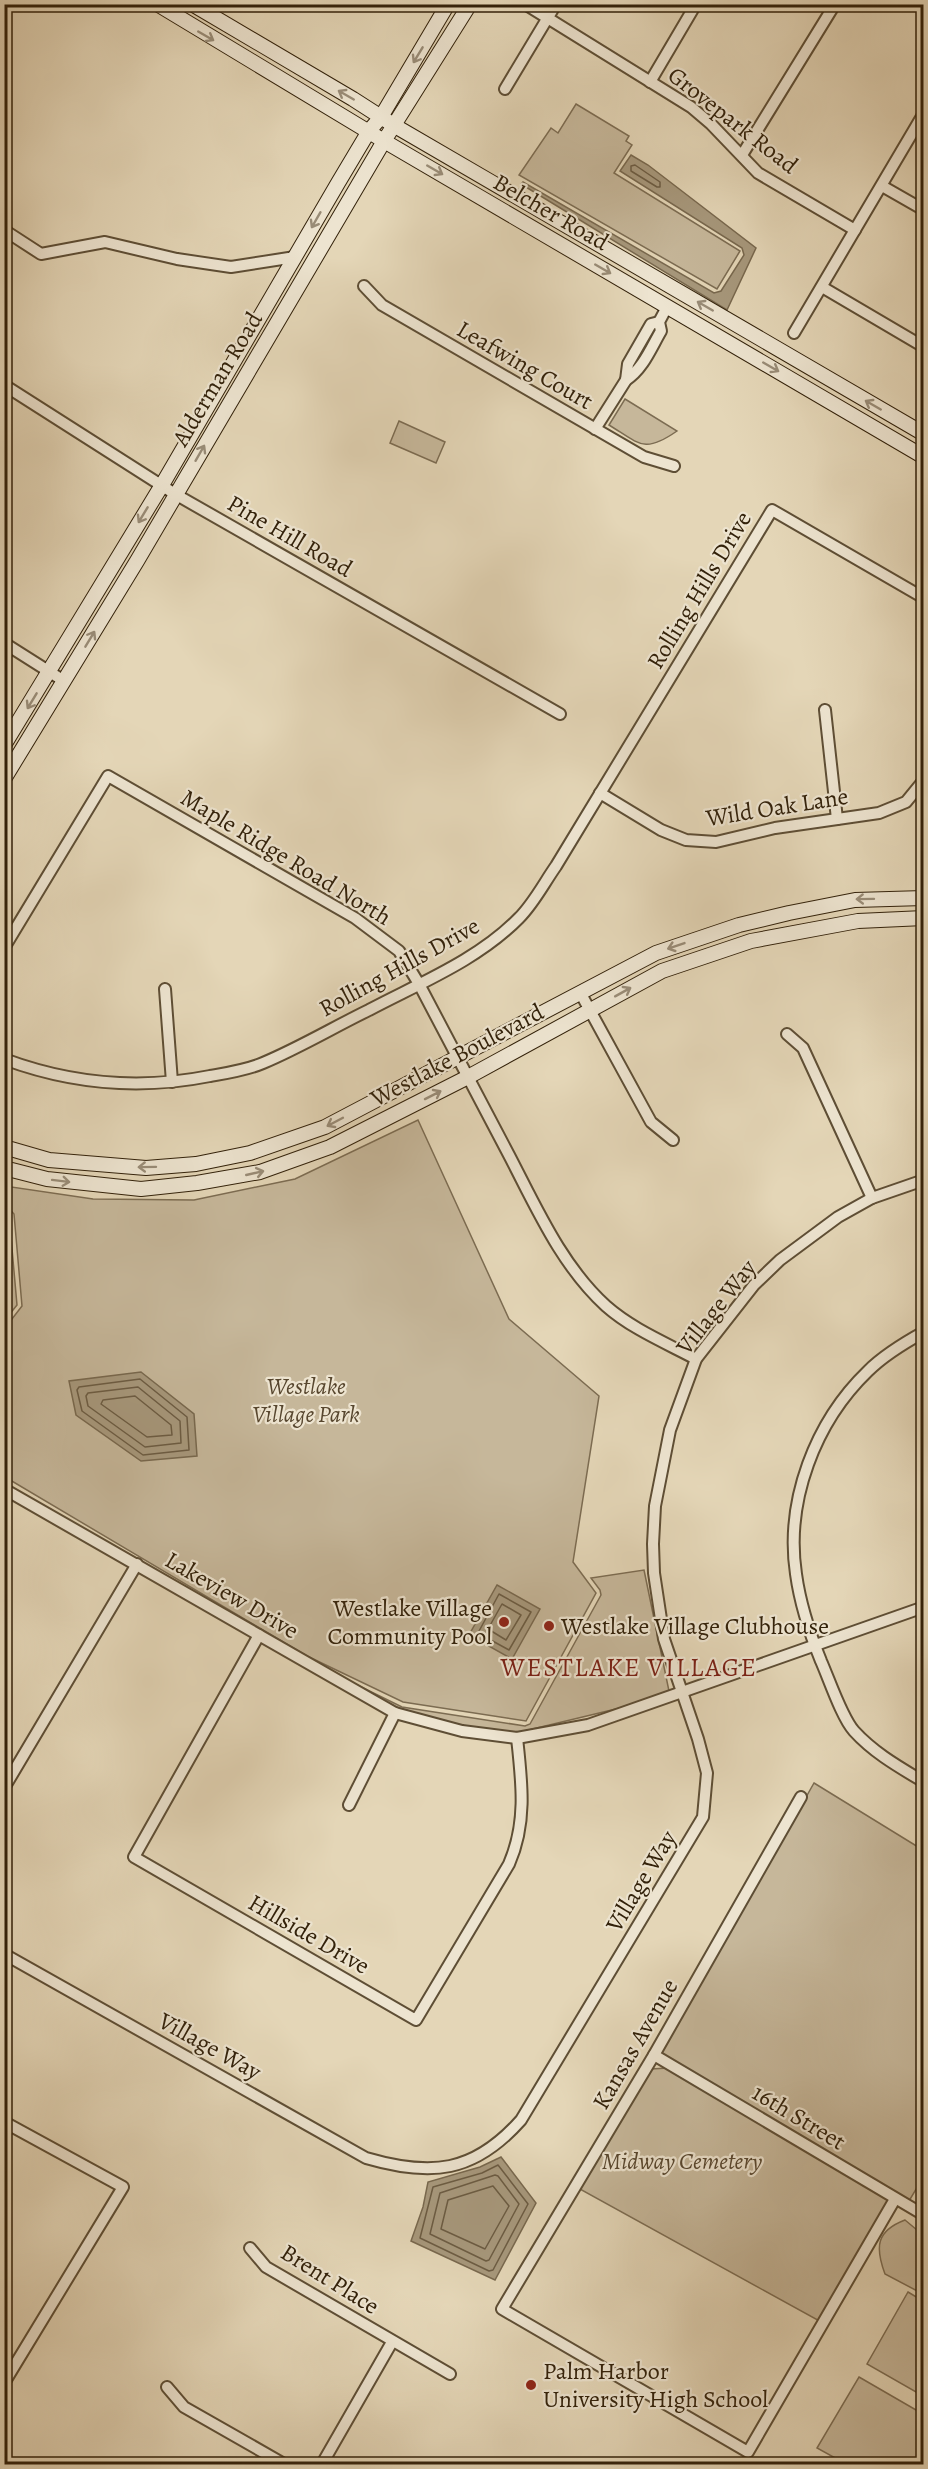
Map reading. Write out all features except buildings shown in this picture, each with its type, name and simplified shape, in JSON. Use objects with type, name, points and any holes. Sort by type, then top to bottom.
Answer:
[{"type":"main road","name":"Belcher Road","points":[[157,4],[384,141],[924,457]]},
{"type":"main road","name":"Belcher Road","points":[[192,4],[395,126],[924,434]]},
{"type":"main road","name":"Alderman Road","points":[[4,745],[162,485],[369,131],[381,117],[448,4]]},
{"type":"main road","name":"Alderman Road","points":[[4,779],[384,141],[470,4]]},
{"type":"main road","points":[[667,307],[677,290]]},
{"type":"main road","name":"Westlake Boulevard","points":[[4,1148],[49,1160],[146,1168],[195,1164],[250,1153],[324,1127],[656,953],[739,925],[855,900],[924,898]]},
{"type":"main road","name":"Westlake Boulevard","points":[[4,1168],[47,1179],[141,1189],[197,1184],[260,1172],[330,1148],[468,1077],[662,970],[751,941],[858,921],[924,918]]},
{"type":"street","name":"Grovepark Road","points":[[525,4],[691,107],[711,123],[758,173],[855,230]]},
{"type":"street","points":[[505,89],[556,4]]},
{"type":"street","points":[[650,82],[696,4]]},
{"type":"street","points":[[742,155],[835,4]]},
{"type":"street","points":[[795,333],[924,113]]},
{"type":"street","points":[[882,186],[924,210]]},
{"type":"street","points":[[4,230],[40,254],[105,242],[177,259],[231,267],[295,257]]},
{"type":"street","name":"Leafwing Court","points":[[364,286],[382,305],[644,458],[674,466]]},
{"type":"street","points":[[822,287],[924,347]]},
{"type":"street","points":[[595,429],[626,380],[633,376],[644,361],[661,331],[659,322],[667,307]]},
{"type":"street","points":[[626,380],[626,370],[633,355],[651,324],[659,322]]},
{"type":"street","points":[[633,355],[644,361]]},
{"type":"street","name":"Pine Hill Road","points":[[4,385],[175,494],[560,714]]},
{"type":"street","name":"Rolling Hills Drive","points":[[4,1059],[34,1070],[69,1078],[132,1084],[172,1082],[225,1073],[262,1063],[419,984],[486,947],[521,916],[556,866],[772,510],[924,598]]},
{"type":"street","points":[[4,643],[64,681]]},
{"type":"street","points":[[825,710],[837,819]]},
{"type":"street","name":"Maple Ridge Road North","points":[[4,948],[108,776],[355,918],[399,951],[419,984],[537,1209],[563,1254],[582,1280],[615,1312],[639,1329],[696,1359]]},
{"type":"street","name":"Wild Oak Lane","points":[[600,793],[661,830],[686,840],[717,842],[775,828],[879,813],[906,802],[924,780]]},
{"type":"street","points":[[165,989],[172,1082]]},
{"type":"street","points":[[581,993],[651,1122],[673,1140]]},
{"type":"street","points":[[786,1034],[803,1048],[872,1198]]},
{"type":"street","name":"Village Way","points":[[4,1954],[366,2158],[399,2168],[444,2168],[479,2157],[506,2137],[521,2120],[702,1817],[707,1773],[662,1628],[657,1606],[653,1544],[662,1462],[670,1430],[696,1359],[754,1285],[780,1260],[808,1238],[872,1198],[924,1179]]},
{"type":"street","points":[[924,1332],[900,1346],[868,1370],[848,1393],[820,1437],[805,1472],[795,1513],[796,1574],[815,1646],[852,1729],[878,1754],[924,1782]]},
{"type":"street","name":"Lakeview Drive","points":[[6,1494],[137,1564],[395,1713],[462,1731],[517,1738],[588,1725],[924,1607]]},
{"type":"street","points":[[4,1788],[137,1564]]},
{"type":"street","name":"Hillside Drive","points":[[259,1635],[134,1857],[416,2020],[509,1864],[518,1844],[522,1802],[517,1738]]},
{"type":"street","points":[[349,1805],[395,1713]]},
{"type":"street","name":"Kansas Avenue","points":[[801,1797],[654,2055],[502,2309],[748,2452],[894,2199]]},
{"type":"street","name":"16th Street","points":[[654,2055],[924,2215]]},
{"type":"street","points":[[4,2122],[123,2187],[4,2384]]},
{"type":"street","name":"Brent Place","points":[[250,2248],[266,2267],[450,2374]]},
{"type":"street","points":[[322,2464],[392,2342]]},
{"type":"street","points":[[167,2387],[184,2407],[284,2464]]},
{"type":"green space","points":[[576,104],[629,136],[626,141],[632,145],[614,173],[740,251],[717,289],[519,175],[551,128],[558,133]]},
{"type":"green space","points":[[625,399],[677,431],[649,444],[642,444],[628,437],[609,425]]},
{"type":"green space","points":[[399,421],[445,442],[436,463],[390,443]]},
{"type":"green space","name":"Westlake Village Park","points":[[418,1120],[509,1319],[599,1396],[573,1562],[596,1593],[526,1721],[403,1702],[307,1656],[5,1477],[4,1438],[8,1404],[4,1402],[5,1328],[22,1306],[14,1214],[5,1204],[5,1186],[93,1199],[194,1200],[295,1179]]},
{"type":"green space","points":[[5,1210],[9,1215],[17,1305],[5,1320]]},
{"type":"green space","points":[[644,1570],[669,1691],[620,1708],[516,1733],[463,1726],[397,1708],[353,1683],[402,1707],[525,1726],[530,1724],[601,1595],[591,1578]]},
{"type":"green space","points":[[814,1783],[923,1850],[924,2176],[909,2201],[661,2054]]},
{"type":"green space","name":"Midway Cemetery","points":[[669,2068],[893,2202],[823,2323],[578,2188],[650,2069]]},
{"type":"green space","points":[[905,2220],[923,2235],[923,2294],[885,2274],[880,2256],[880,2241],[883,2235],[895,2224]]},
{"type":"green space","points":[[908,2292],[923,2301],[923,2396],[867,2364]]},
{"type":"green space","points":[[859,2377],[923,2414],[923,2464],[846,2464],[817,2448]]},
{"type":"water","points":[[631,155],[648,165],[756,248],[727,310],[521,184],[523,182],[714,293],[721,291],[744,255],[742,248],[620,171]]},
{"type":"water","points":[[141,1372],[194,1414],[197,1456],[141,1461],[76,1415],[69,1381]]},
{"type":"water","name":"Westlake Village Community Pool","points":[[497,1585],[540,1609],[512,1659],[469,1635]]},
{"type":"water","points":[[501,2157],[536,2203],[495,2280],[411,2241],[423,2207],[428,2182],[480,2167]]},
{"type":"place","name":"Westlake Village Community Pool","points":[[504,1622]]},
{"type":"place","name":"Westlake Village Clubhouse","points":[[549,1626]]},
{"type":"place","name":"Palm Harbor University High School","points":[[531,2385]]},
{"type":"district","name":"WESTLAKE VILLAGE","points":[[629,1667]]}]
